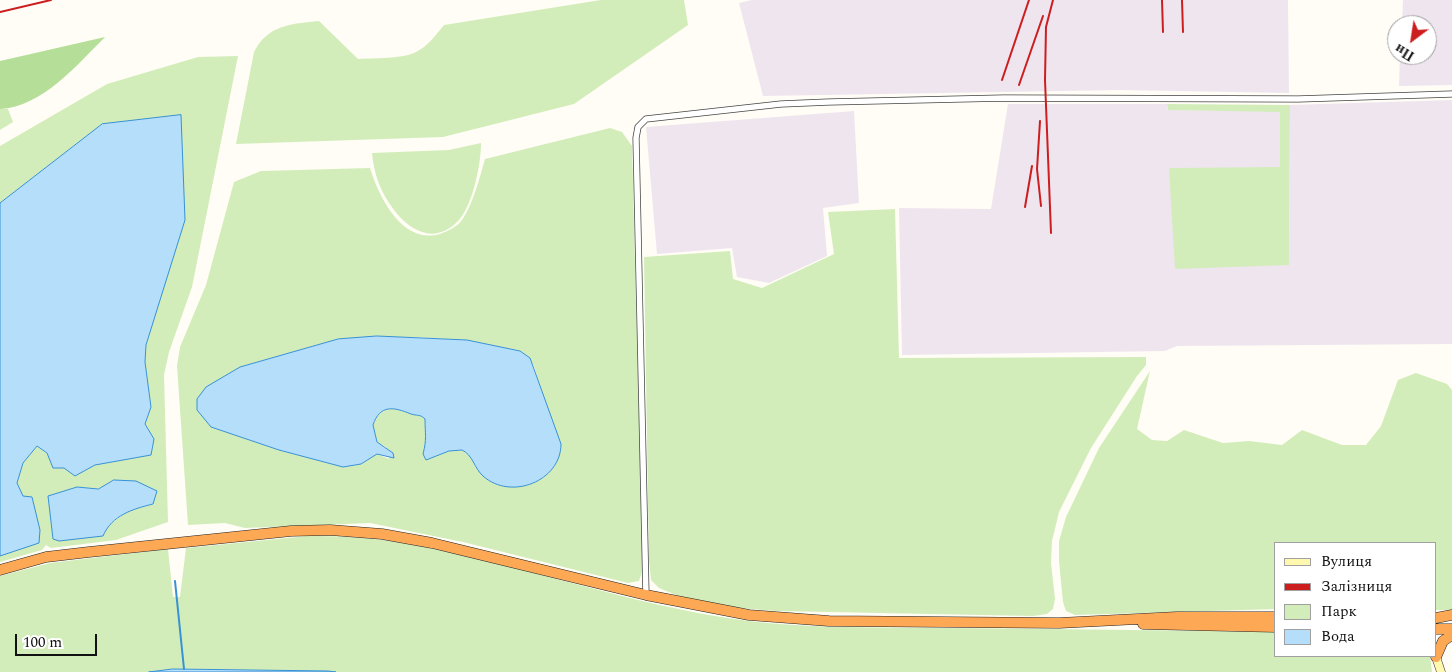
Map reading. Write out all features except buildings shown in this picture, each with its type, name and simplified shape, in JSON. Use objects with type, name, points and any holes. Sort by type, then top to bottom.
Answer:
[{"type":"highway","points":[[0,570],[46,558],[89,552],[281,532],[330,530],[382,534],[432,543],[646,595],[749,615],[829,621],[1095,622],[1274,627]]},
{"type":"highway","points":[[1095,622],[1177,617],[1274,617]]},
{"type":"highway","points":[[1437,618],[1452,617]]},
{"type":"highway","points":[[1437,629],[1452,629]]},
{"type":"highway","points":[[1437,654],[1443,641],[1452,635]]},
{"type":"main road","points":[[1436,657],[1441,672]]},
{"type":"street","points":[[646,595],[636,138],[638,127],[646,119],[781,104],[829,102],[1004,98],[1298,99],[1452,94]]},
{"type":"shaded area","points":[[752,0],[1288,0],[1289,93],[1121,90],[763,96],[739,3]]},
{"type":"shaded area","points":[[1403,0],[1452,0],[1452,85],[1399,86],[1400,65],[1437,65],[1437,15],[1402,15]]},
{"type":"shaded area","points":[[1452,100],[1452,344],[1177,346],[1165,351],[902,355],[899,208],[991,209],[1008,104],[1167,104],[1168,110],[1280,111],[1281,167],[1289,265],[1290,105]]},
{"type":"shaded area","points":[[854,111],[859,203],[823,208],[827,256],[769,283],[737,277],[732,248],[657,254],[646,127]]},
{"type":"green space","points":[[601,0],[684,0],[688,25],[574,104],[443,137],[236,144],[254,52],[266,36],[273,31],[289,25],[319,21],[358,59],[388,58],[404,56],[420,50],[444,25]]},
{"type":"green space","points":[[105,37],[71,72],[44,93],[30,101],[0,109],[0,61]]},
{"type":"green space","points":[[238,56],[192,287],[169,352],[164,375],[168,522],[116,540],[51,548],[46,545],[42,550],[0,562],[0,556],[39,543],[17,483],[23,463],[37,446],[75,476],[95,465],[151,454],[154,439],[145,424],[151,407],[145,362],[146,345],[163,286],[102,124],[0,203],[0,146],[107,84],[198,57]],"holes":[[[114,480],[153,504],[128,510],[107,527],[76,538],[59,541],[53,539],[48,496],[77,487],[98,489]]]},
{"type":"green space","points":[[1167,104],[1290,105],[1289,265],[1175,269],[1169,168],[1280,167],[1280,112],[1168,110]]},
{"type":"green space","points":[[0,109],[8,109],[13,122],[0,130]]},
{"type":"green space","points":[[610,128],[622,132],[632,146],[643,569],[639,581],[628,583],[463,542],[370,523],[245,528],[225,523],[188,525],[177,366],[180,347],[206,285],[234,182],[261,171],[370,168],[379,192],[394,216],[404,226],[426,236],[446,232],[462,220],[473,198],[485,159]],"holes":[[[412,337],[467,340],[520,351],[534,366],[539,383],[545,477],[526,485],[476,468],[471,456],[462,450],[449,451],[429,459],[424,449],[426,438],[425,419],[394,409],[384,410],[380,413],[373,425],[377,442],[386,447],[389,459],[377,454],[361,464],[343,467],[279,450],[211,427],[240,367],[338,339]]]},
{"type":"green space","points":[[481,143],[480,162],[472,194],[464,213],[450,228],[433,234],[424,233],[401,218],[385,197],[376,176],[372,153],[449,150]]},
{"type":"green space","points":[[895,209],[899,358],[1146,357],[1146,365],[1091,448],[1059,512],[1052,541],[1051,563],[1055,599],[1053,609],[1047,614],[1033,616],[776,611],[727,607],[676,595],[659,588],[651,580],[649,560],[644,257],[730,251],[733,279],[762,288],[834,254],[828,212]]},
{"type":"green space","points":[[1150,371],[1137,429],[1152,440],[1167,441],[1184,430],[1223,443],[1249,441],[1282,445],[1302,430],[1342,445],[1366,445],[1381,426],[1398,380],[1416,373],[1447,384],[1452,390],[1452,610],[1437,610],[1437,542],[1274,542],[1274,609],[1075,615],[1066,611],[1063,602],[1059,541],[1066,517],[1099,448]]},
{"type":"green space","points":[[308,536],[374,539],[478,559],[680,609],[748,621],[859,627],[1274,632],[1274,657],[1430,657],[1432,672],[336,672],[173,669],[149,672],[0,672],[0,576],[50,563],[168,549],[173,597],[180,597],[186,548]]},
{"type":"water","points":[[181,115],[185,220],[146,345],[145,362],[151,407],[145,424],[154,439],[151,455],[95,465],[75,476],[64,468],[53,468],[47,453],[37,446],[23,463],[17,483],[23,496],[32,497],[40,530],[39,543],[0,556],[0,203],[102,124]]},
{"type":"water","points":[[377,336],[467,340],[520,351],[530,358],[561,444],[559,457],[553,468],[544,477],[533,483],[520,487],[507,487],[494,483],[483,476],[469,455],[462,450],[449,451],[426,460],[423,454],[425,419],[393,409],[384,410],[380,413],[373,425],[377,442],[393,453],[394,458],[377,454],[361,464],[343,467],[279,450],[211,427],[197,410],[197,399],[206,387],[240,367],[338,339]]},
{"type":"water","points":[[114,480],[136,481],[157,491],[153,504],[124,514],[112,523],[103,536],[59,541],[53,539],[48,496],[77,487],[98,489]]},
{"type":"water","points":[[173,669],[328,671],[336,672],[149,672]]},
{"type":"waterway","points":[[175,581],[184,669]]},
{"type":"railway","points":[[0,12],[51,0]]},
{"type":"railway","points":[[1002,80],[1029,0]]},
{"type":"railway","points":[[1051,233],[1045,80],[1046,27],[1053,0]]},
{"type":"railway","points":[[1162,0],[1163,32]]},
{"type":"railway","points":[[1182,0],[1183,32]]},
{"type":"railway","points":[[1019,85],[1043,16]]},
{"type":"railway","points":[[1040,121],[1037,169],[1041,206]]},
{"type":"railway","points":[[1025,207],[1032,166]]}]
